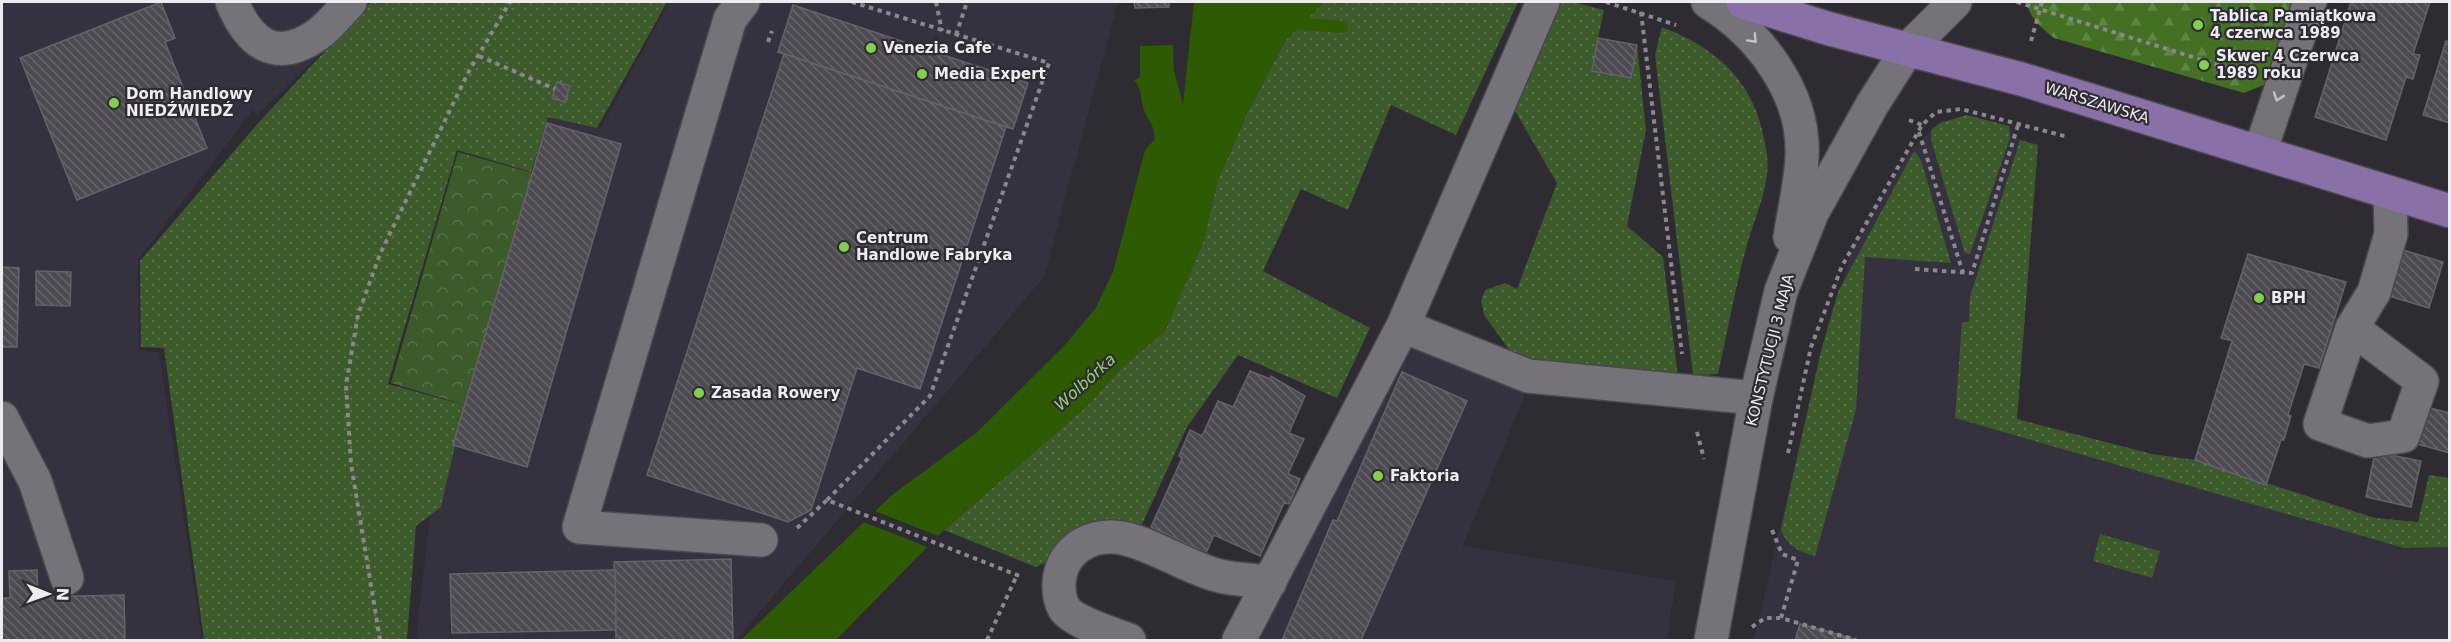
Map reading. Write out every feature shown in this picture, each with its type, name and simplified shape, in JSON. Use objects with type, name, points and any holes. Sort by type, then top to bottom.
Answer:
[{"type":"main road","name":"WARSZAWSKA","points":[[1743,2],[1907,50],[2021,79],[2450,211]]},
{"type":"street","points":[[232,2],[241,23],[254,40],[273,48],[299,45],[319,34],[350,2]]},
{"type":"street","points":[[743,2],[730,18],[579,526],[761,540]]},
{"type":"street","points":[[1239,640],[1403,326],[1543,2]]},
{"type":"street","points":[[1708,2],[1723,10],[1754,39],[1774,64],[1789,93],[1798,120],[1803,154],[1782,291]]},
{"type":"street","name":"KONSTYTUCJI 3 MAJA","points":[[1712,640],[1756,398],[1782,291],[1812,213],[1872,105],[1907,50],[1955,2]]},
{"type":"street","points":[[2259,152],[2310,2]]},
{"type":"street","points":[[2352,328],[2374,292],[2391,234],[2390,193]]},
{"type":"street","points":[[1403,326],[1528,376],[1756,398]]},
{"type":"street","points":[[2,418],[34,481],[67,578]]},
{"type":"street","points":[[1129,640],[1080,620],[1065,610],[1059,598],[1059,575],[1064,560],[1074,549],[1094,538],[1121,538],[1220,576],[1270,582]]},
{"type":"path","points":[[380,640],[351,464],[346,385],[358,315],[380,254],[479,56],[510,2]]},
{"type":"path","points":[[761,540],[787,534],[798,527],[930,396],[1049,63],[852,2]]},
{"type":"path","points":[[936,2],[942,31]]},
{"type":"path","points":[[956,35],[967,2]]},
{"type":"path","points":[[2017,2],[2282,85]]},
{"type":"path","points":[[1915,269],[1972,273],[2019,122],[2021,79],[2042,2]]},
{"type":"path","points":[[1641,12],[1687,391],[1704,460]]},
{"type":"path","points":[[479,56],[555,89]]},
{"type":"path","points":[[1786,461],[1811,347],[1842,266],[1919,131],[1936,112],[1961,109],[2019,122],[2076,139]]},
{"type":"path","points":[[1919,131],[1963,273]]},
{"type":"path","points":[[827,500],[992,564]]},
{"type":"path","points":[[1771,529],[1782,554],[1798,560],[1781,618]]},
{"type":"path","points":[[987,640],[1017,575]]},
{"type":"path","points":[[1747,635],[1750,629],[1765,618],[1781,618],[1856,640]]},
{"type":"shaded area","points":[[2,2],[374,2],[257,116],[253,110],[138,260],[139,351],[159,352],[202,640],[2,640]]},
{"type":"shaded area","points":[[669,2],[1118,2],[1044,277],[736,640],[416,640],[436,461],[541,109],[600,129]]},
{"type":"shaded area","points":[[1967,115],[2009,126],[2020,140],[2038,145],[2017,419],[2152,454],[2195,460],[2375,518],[2418,522],[2429,475],[2449,478],[2449,640],[1754,640],[1821,351],[1854,243],[1911,149],[1940,123]]},
{"type":"shaded area","points":[[1384,333],[1527,390],[1463,546],[1676,581],[1667,640],[1245,640]]},
{"type":"green space","points":[[371,2],[667,2],[597,128],[548,117],[531,172],[457,150],[388,384],[464,405],[441,507],[416,526],[407,640],[204,640],[164,348],[141,347],[140,261],[259,122]]},
{"type":"green space","points":[[1324,2],[1518,2],[1456,135],[1391,105],[1348,210],[1301,189],[1263,271],[1370,328],[1337,398],[1238,355],[1187,427],[1137,535],[1057,557],[1036,567],[944,530],[1088,405],[1120,369],[1165,331],[1203,242],[1217,182],[1247,113],[1285,41]]},
{"type":"green space","points":[[1560,2],[1573,2],[1604,10],[1598,38],[1637,45],[1646,130],[1627,226],[1663,257],[1678,377],[1548,368],[1513,355],[1484,315],[1481,301],[1485,290],[1505,283],[1517,289],[1557,183],[1515,111]]},
{"type":"green space","name":"Skwer 4 Czerwca 1989 roku","points":[[2026,2],[2293,2],[2266,84],[2244,93],[2054,38],[2037,22]]},
{"type":"green space","points":[[1662,27],[1698,44],[1728,67],[1749,96],[1757,114],[1766,149],[1768,165],[1766,183],[1748,241],[1718,374],[1693,375],[1655,55]]},
{"type":"green space","points":[[1967,115],[2009,126],[2010,138],[1970,254],[1965,253],[1931,140],[1931,130],[1940,123]]},
{"type":"green space","points":[[2020,140],[2038,145],[2017,419],[2152,454],[2195,460],[2375,518],[2418,522],[2429,475],[2449,478],[2449,547],[2404,548],[1955,418],[1962,322],[1969,322],[1970,297]]},
{"type":"green space","points":[[1914,151],[1921,160],[1951,263],[1865,257],[1856,410],[1815,556],[1794,548],[1781,530],[1821,351],[1838,292]]},
{"type":"green space","points":[[458,152],[532,173],[465,405],[391,383]]},
{"type":"green space","points":[[2100,534],[2160,551],[2152,578],[2093,561]]},
{"type":"water","name":"Wolbórka","points":[[1194,2],[1324,2],[1285,41],[1247,113],[1217,182],[1203,242],[1165,331],[1120,369],[1088,405],[944,530],[836,640],[741,640],[892,495],[976,433],[1063,347],[1095,309],[1113,272],[1145,150],[1155,139],[1153,128],[1143,107],[1140,90],[1134,80],[1140,77],[1140,46],[1173,45],[1174,71],[1183,104]]},
{"type":"pier","points":[[872,510],[941,537],[930,548],[861,521]]},
{"type":"building","name":"Dom Handlowy NIEDŹWIEDŹ","points":[[161,2],[175,38],[165,42],[207,148],[77,200],[20,58]]},
{"type":"building","points":[[1134,2],[1169,2],[1169,7],[1135,8]]},
{"type":"building","points":[[2351,2],[2430,2],[2413,54],[2420,55],[2413,79],[2406,77],[2386,140],[2315,117]]},
{"type":"building","points":[[793,5],[1028,83],[1013,129],[778,52]]},
{"type":"building","points":[[1598,38],[1637,45],[1631,78],[1592,71]]},
{"type":"building","points":[[2446,41],[2450,42],[2450,123],[2423,115]]},
{"type":"building","name":"Centrum Handlowe Fabryka","points":[[784,54],[1006,127],[920,389],[857,368],[811,510],[788,522],[647,475]]},
{"type":"building","points":[[557,82],[570,86],[565,102],[552,98]]},
{"type":"building","points":[[547,123],[621,144],[527,467],[453,445]]},
{"type":"building","points":[[2403,250],[2443,262],[2429,308],[2389,296]]},
{"type":"building","points":[[2248,254],[2346,282],[2319,368],[2304,364],[2288,415],[2291,416],[2284,440],[2281,440],[2266,485],[2195,460],[2232,341],[2221,338]]},
{"type":"building","points":[[2,267],[19,268],[17,347],[2,347]]},
{"type":"building","points":[[36,271],[71,272],[70,306],[36,305]]},
{"type":"building","points":[[1250,371],[1270,379],[1271,376],[1305,396],[1289,433],[1304,439],[1288,474],[1300,479],[1289,504],[1284,503],[1260,556],[1214,535],[1206,553],[1151,527],[1182,458],[1179,456],[1190,430],[1202,436],[1218,401],[1233,407]]},
{"type":"building","points":[[1402,372],[1467,401],[1361,640],[1282,640],[1333,520],[1337,521]]},
{"type":"building","points":[[2426,407],[2450,413],[2450,453],[2417,444]]},
{"type":"building","points":[[2375,452],[2421,461],[2411,507],[2366,497]]},
{"type":"building","points":[[731,559],[733,640],[616,640],[614,562]]},
{"type":"building","points":[[37,570],[38,597],[124,595],[125,640],[2,640],[2,598],[10,598],[9,571]]},
{"type":"building","points":[[615,570],[616,630],[452,633],[450,574]]},
{"type":"building","points":[[1800,624],[1858,640],[1795,640]]},
{"type":"waterway","points":[[1302,24],[1342,27]]},
{"type":"place","name":"Tablica Pamiątkowa 4 czerwca 1989","points":[[2198,25]]},
{"type":"place","name":"Venezia Cafe","points":[[871,48]]},
{"type":"place","name":"Skwer 4 Czerwca 1989 roku","points":[[2204,65]]},
{"type":"place","name":"Media Expert","points":[[922,74]]},
{"type":"place","name":"Dom Handlowy NIEDŹWIEDŹ","points":[[114,103]]},
{"type":"place","name":"Centrum Handlowe Fabryka","points":[[844,247]]},
{"type":"place","name":"BPH","points":[[2259,298]]},
{"type":"place","name":"Zasada Rowery","points":[[699,393]]},
{"type":"place","name":"Faktoria","points":[[1378,476]]}]
